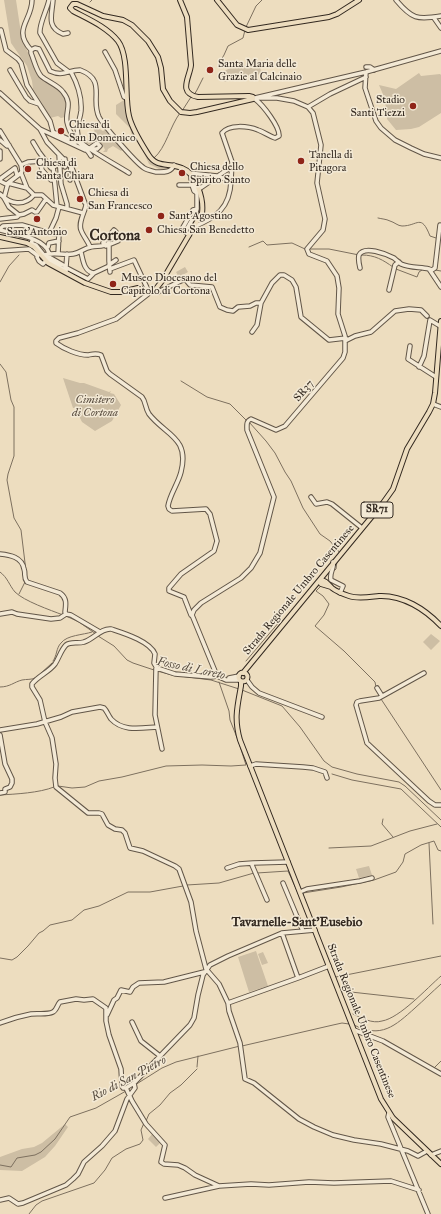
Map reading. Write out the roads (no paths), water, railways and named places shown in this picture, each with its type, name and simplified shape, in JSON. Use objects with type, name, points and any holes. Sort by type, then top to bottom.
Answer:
[{"type":"main road","points":[[180,0],[187,17],[191,65],[186,84],[188,92],[193,96],[198,97],[249,96],[254,98]]},
{"type":"main road","points":[[217,0],[237,25],[248,30],[329,17],[337,14],[359,0]]},
{"type":"main road","points":[[0,237],[27,244],[85,283],[111,292],[121,292],[138,288],[149,292],[155,290],[162,281],[187,234],[200,217],[202,209],[198,191],[190,174],[183,168],[158,164],[150,158],[129,118],[126,98],[125,65],[121,46],[116,39],[105,30],[73,11],[70,8],[73,4],[77,4],[103,16],[126,21],[132,24],[140,32],[158,57],[164,91],[170,101],[181,112],[197,112],[252,100],[254,98]]},
{"type":"main road","name":"Strada Regionale Umbro Casentinese","points":[[441,321],[439,326],[435,393],[432,404],[407,449],[393,489],[247,668],[242,681],[236,722],[240,740],[381,1099],[388,1112],[441,1164]]},
{"type":"main road","points":[[328,569],[328,586]]},
{"type":"main road","points":[[320,580],[321,584],[340,593],[355,597],[381,596],[403,599],[423,611],[441,626]]},
{"type":"main road","points":[[312,589],[328,586]]},
{"type":"street","points":[[32,0],[22,31],[23,39],[31,50],[40,74],[63,92],[67,98],[68,104],[66,120],[72,137],[77,142],[129,173]]},
{"type":"street","points":[[0,92],[40,129],[83,149],[91,156],[89,149],[81,142],[77,130],[80,105],[76,84],[70,72],[57,63],[40,33],[49,0]]},
{"type":"street","points":[[53,0],[52,28],[62,34],[68,33]]},
{"type":"street","points":[[396,0],[407,12],[418,18],[434,18],[441,16]]},
{"type":"street","points":[[434,18],[441,28]]},
{"type":"street","points":[[1,30],[6,50],[21,63],[27,85],[51,123],[55,134],[77,142]]},
{"type":"street","points":[[31,50],[35,48],[39,49],[50,71],[57,74],[80,70],[93,80],[97,88],[97,111],[99,117],[122,145],[144,168],[156,172],[169,171],[172,170],[174,166]]},
{"type":"street","points":[[254,98],[374,70],[441,51]]},
{"type":"street","points":[[105,52],[115,70],[124,97],[126,98]]},
{"type":"street","points":[[366,67],[370,67],[374,70]]},
{"type":"street","points":[[10,70],[26,97],[30,101],[40,104]]},
{"type":"street","points":[[366,72],[365,88],[376,121],[381,128],[395,140],[424,154],[441,158]]},
{"type":"street","points":[[254,98],[285,100],[300,103],[308,107],[330,94],[366,77]]},
{"type":"street","points":[[193,227],[221,212],[228,197],[232,166],[231,158],[222,133],[231,127],[253,128],[275,138],[279,135],[276,126],[254,98]]},
{"type":"street","name":"SR37","points":[[192,616],[194,610],[201,603],[241,578],[251,568],[260,553],[274,497],[247,430],[246,424],[248,420],[255,420],[276,430],[285,426],[343,358],[345,340],[338,314],[339,288],[337,276],[327,262],[309,254],[307,250],[323,230],[325,219],[317,183],[321,145],[313,114],[308,107]]},
{"type":"street","points":[[40,129],[47,142],[71,166],[85,204],[80,229],[90,247]]},
{"type":"street","points":[[0,131],[21,165],[22,171],[8,183],[4,198]]},
{"type":"street","points":[[0,140],[7,146],[9,145]]},
{"type":"street","points":[[33,142],[51,168],[60,164]]},
{"type":"street","points":[[0,151],[0,159]]},
{"type":"street","points":[[59,154],[61,184],[67,208]]},
{"type":"street","points":[[65,159],[65,167]]},
{"type":"street","points":[[21,165],[28,162],[45,160]]},
{"type":"street","points":[[40,161],[42,170],[51,180],[54,180]]},
{"type":"street","points":[[49,233],[56,218],[58,207],[53,166]]},
{"type":"street","points":[[70,180],[71,166]]},
{"type":"street","points":[[198,191],[232,166]]},
{"type":"street","points":[[27,188],[8,183],[6,184],[0,180],[15,168],[27,188],[34,195]]},
{"type":"street","points":[[190,174],[219,176],[231,181]]},
{"type":"street","points":[[180,184],[192,185],[194,191],[198,191]]},
{"type":"street","points":[[187,234],[197,210],[198,191]]},
{"type":"street","points":[[0,194],[9,207],[19,215]]},
{"type":"street","points":[[4,198],[16,203],[22,203],[28,201],[34,195],[40,194],[50,204],[83,213]]},
{"type":"street","points":[[0,219],[17,217],[32,210],[35,212],[39,210],[46,199]]},
{"type":"street","points":[[46,248],[33,239],[0,230],[3,226],[22,225],[49,233],[59,234],[58,254]]},
{"type":"street","points":[[360,268],[359,256],[362,252],[368,250],[394,258],[411,267],[432,270],[435,268],[440,225]]},
{"type":"street","points":[[33,239],[32,243],[36,245],[50,261],[81,280],[87,282],[94,273],[134,260],[149,292],[116,319],[78,334],[59,338],[56,343],[79,353],[87,355],[96,353],[101,355],[107,371],[142,396],[145,400],[149,414],[180,443],[182,450],[182,470],[168,506],[172,511],[206,509],[210,514],[217,541],[214,551],[181,574],[169,588],[169,591],[184,597],[218,677]]},
{"type":"street","points":[[45,256],[48,242],[59,241]]},
{"type":"street","points":[[45,256],[75,254],[90,247],[108,245],[110,268]]},
{"type":"street","points":[[0,252],[29,248],[88,279]]},
{"type":"street","points":[[81,252],[86,268],[89,272],[94,273]]},
{"type":"street","points":[[65,266],[67,254]]},
{"type":"street","points":[[110,268],[116,260]]},
{"type":"street","points":[[389,290],[395,265],[399,262]]},
{"type":"street","points":[[429,269],[441,287]]},
{"type":"street","points":[[252,332],[257,325],[261,303],[272,283],[280,275],[284,275],[292,280],[296,287],[301,317],[329,340],[345,340],[371,332],[395,311],[400,309],[409,308],[421,310],[427,316]]},
{"type":"street","points":[[155,290],[158,292],[185,278],[190,285],[212,287],[220,307],[227,310],[233,311],[238,306],[250,306],[256,303],[261,303]]},
{"type":"street","points":[[419,367],[424,356],[430,320],[439,326]]},
{"type":"street","points":[[410,346],[408,359],[436,377]]},
{"type":"street","points":[[432,404],[441,407]]},
{"type":"street","points":[[311,497],[316,504],[327,502],[332,504],[362,528]]},
{"type":"street","points":[[0,554],[9,555],[19,560],[24,568],[24,579],[27,582],[63,595],[66,601],[66,614]]},
{"type":"street","points":[[333,562],[334,566],[330,573],[330,578],[343,586],[340,593]]},
{"type":"street","points":[[0,614],[12,612],[51,619],[60,618],[66,614],[71,615],[98,634]]},
{"type":"street","points":[[126,1088],[134,1083],[190,1025],[194,1018],[198,994],[205,971],[192,906],[179,869],[143,851],[130,848],[125,833],[122,830],[108,825],[105,818],[99,812],[88,813],[57,789],[55,783],[56,764],[52,738],[45,722],[40,700],[32,687],[34,682],[56,663],[65,646],[83,642],[108,628],[133,637],[150,647],[155,654],[155,715],[162,750]]},
{"type":"street","points":[[156,670],[175,674],[234,678],[242,681],[259,693],[322,717]]},
{"type":"street","points":[[424,673],[382,696],[357,702],[356,705],[367,743],[428,801],[435,805],[441,805]]},
{"type":"street","points":[[377,688],[382,696]]},
{"type":"street","points":[[0,730],[45,722],[72,712],[100,707],[104,708],[111,718],[122,727],[130,729],[158,727]]},
{"type":"street","points":[[0,735],[4,764],[12,779],[10,787],[5,789],[5,792],[0,793]]},
{"type":"street","points":[[250,766],[256,764],[313,768],[325,772],[327,778]]},
{"type":"street","points":[[227,868],[239,864],[288,862]]},
{"type":"street","points":[[253,863],[252,865],[267,900]]},
{"type":"street","points":[[300,892],[307,889],[372,878]]},
{"type":"street","points":[[282,883],[303,931]]},
{"type":"street","points":[[106,1016],[121,990],[130,992],[133,987],[139,983],[164,982],[205,971],[218,960],[282,933],[314,930]]},
{"type":"street","points":[[282,933],[298,978]]},
{"type":"street","points":[[228,1003],[329,966]]},
{"type":"street","points":[[205,971],[219,984],[228,1003],[229,1011],[240,1043],[245,1078],[299,1118],[314,1127],[333,1135],[381,1144],[418,1156],[427,1151]]},
{"type":"street","points":[[0,1023],[9,1019],[31,1014],[53,1012],[57,1009],[58,1003],[60,1002],[76,999],[93,999],[97,1001],[106,1008],[109,1035],[121,1069],[122,1086],[123,1088],[126,1088],[129,1096],[146,1124],[165,1145],[162,1162],[164,1164],[178,1165],[219,1186]]},
{"type":"street","points":[[132,1022],[141,1041],[160,1056]]},
{"type":"street","points":[[354,1030],[383,1041],[441,1074]]},
{"type":"street","points":[[0,1200],[9,1198],[16,1203],[23,1203],[66,1185],[73,1180],[84,1162],[102,1146],[115,1131],[129,1096],[136,1088],[134,1083]]},
{"type":"street","points":[[388,1112],[388,1117],[428,1214]]},
{"type":"street","points":[[431,1155],[441,1151]]},
{"type":"street","points":[[165,1198],[219,1186],[309,1182],[334,1183],[391,1181],[418,1190]]},
{"type":"waterway","points":[[246,27],[256,6],[262,0]]},
{"type":"waterway","points":[[221,60],[228,46],[243,38],[245,30]]},
{"type":"waterway","points":[[194,95],[203,78]]},
{"type":"waterway","points":[[182,111],[191,97]]},
{"type":"waterway","points":[[154,158],[162,149],[173,124],[180,113]]},
{"type":"waterway","points":[[378,218],[402,226],[419,222],[424,225],[430,236],[436,238]]},
{"type":"waterway","points":[[249,247],[263,241],[267,245],[292,243],[305,249]]},
{"type":"waterway","points":[[308,249],[329,249],[359,255]]},
{"type":"waterway","points":[[0,282],[9,266],[19,255]]},
{"type":"waterway","points":[[362,255],[379,258],[393,267]]},
{"type":"waterway","points":[[396,269],[417,277],[419,272],[422,270]]},
{"type":"waterway","points":[[435,270],[441,271]]},
{"type":"waterway","points":[[0,364],[6,372],[11,400],[14,407],[14,456],[7,480],[14,518],[21,530],[26,571]]},
{"type":"waterway","points":[[181,381],[207,397],[230,404],[247,421]]},
{"type":"waterway","points":[[249,422],[275,453],[291,481],[303,508],[320,534],[330,541],[340,553]]},
{"type":"waterway","points":[[334,571],[336,569],[337,561]]},
{"type":"waterway","points":[[0,572],[15,592],[24,599],[63,615]]},
{"type":"waterway","points":[[19,594],[25,582]]},
{"type":"waterway","points":[[321,586],[316,591],[323,596],[329,604],[324,615],[315,626],[344,651],[375,682],[376,687]]},
{"type":"waterway","points":[[66,616],[79,622],[96,634]]},
{"type":"waterway","points":[[246,661],[280,621]]},
{"type":"waterway","points":[[53,661],[59,645],[64,640],[92,632]]},
{"type":"waterway","name":"Fosso di Loreto","points":[[98,636],[114,646],[127,660],[154,670]]},
{"type":"waterway","points":[[38,676],[52,663]]},
{"type":"waterway","name":"Fosso di Loreto","points":[[157,671],[172,675],[211,680],[239,689]]},
{"type":"waterway","points":[[0,687],[22,680],[35,678]]},
{"type":"waterway","points":[[219,682],[229,711],[230,720],[238,740]]},
{"type":"waterway","name":"Fosso di Loreto","points":[[242,690],[282,706],[300,727],[324,761],[332,767],[357,774],[399,782],[441,820]]},
{"type":"waterway","points":[[377,690],[380,696]]},
{"type":"waterway","points":[[381,699],[441,790]]},
{"type":"waterway","points":[[58,786],[72,788],[85,787],[99,781],[166,766],[246,765],[239,743]]},
{"type":"waterway","points":[[332,774],[352,780],[401,789],[441,827]]},
{"type":"waterway","points":[[0,795],[35,792],[54,787]]},
{"type":"waterway","points":[[383,819],[382,824],[393,837]]},
{"type":"waterway","points":[[329,848],[371,846],[410,831],[437,824]]},
{"type":"waterway","points":[[303,893],[374,880],[396,872],[403,862],[405,854],[421,845],[434,841],[438,850],[441,851]]},
{"type":"waterway","points":[[429,843],[433,924]]},
{"type":"waterway","points":[[257,873],[288,871],[298,893]]},
{"type":"waterway","points":[[187,885],[219,883],[254,873]]},
{"type":"waterway","points":[[0,958],[12,960],[17,957],[39,933],[50,925],[72,920],[84,910],[99,906],[128,892],[150,892],[183,886]]},
{"type":"waterway","points":[[336,977],[441,956]]},
{"type":"waterway","points":[[353,1014],[375,1022],[389,1019],[405,1009],[441,976]]},
{"type":"waterway","name":"Rio di San Pietro","points":[[354,1025],[372,1031],[380,1031],[394,1025],[441,984]]},
{"type":"waterway","points":[[342,991],[414,999]]},
{"type":"waterway","name":"Rio di San Pietro","points":[[242,1046],[342,1023],[349,1024]]},
{"type":"waterway","name":"Rio di San Pietro","points":[[135,1085],[162,1068],[176,1062],[240,1046]]},
{"type":"waterway","points":[[197,1067],[198,1056]]},
{"type":"waterway","points":[[434,1068],[441,1061]]},
{"type":"waterway","points":[[146,1121],[149,1114],[197,1069]]},
{"type":"waterway","name":"Rio di San Pietro","points":[[0,1165],[11,1167],[17,1158],[35,1155],[41,1152],[55,1139],[70,1117],[96,1108],[126,1091]]},
{"type":"waterway","points":[[29,1214],[36,1205],[42,1201],[94,1183],[105,1170],[112,1158],[126,1149],[140,1144],[143,1140],[141,1130],[144,1123]]},
{"type":"place","name":"Santa Maria delle Grazie al Calcinaio","points":[[210,70]]},
{"type":"place","name":"Stadio Santi Tiezzi","points":[[413,106]]},
{"type":"place","name":"Chiesa di San Domenico","points":[[61,131]]},
{"type":"place","name":"Tanella di Pitagora","points":[[301,161]]},
{"type":"place","name":"Chiesa di Santa Chiara","points":[[28,169]]},
{"type":"place","name":"Chiesa dello Spirito Santo","points":[[182,173]]},
{"type":"place","name":"Chiesa di San Francesco","points":[[80,199]]},
{"type":"place","name":"Sant'Agostino","points":[[161,216]]},
{"type":"place","name":"Sant'Antonio","points":[[37,219]]},
{"type":"place","name":"Chiesa San Benedetto","points":[[149,230]]},
{"type":"place","name":"Museo Diocesano del Capitolo di Cortona","points":[[113,284]]},
{"type":"district","name":"Cortona","points":[[115,236]]},
{"type":"district","name":"Tavarnelle-Sant'Eusebio","points":[[297,923]]},
{"type":"park label","name":"Cimitero di Cortona","points":[[95,406]]}]
